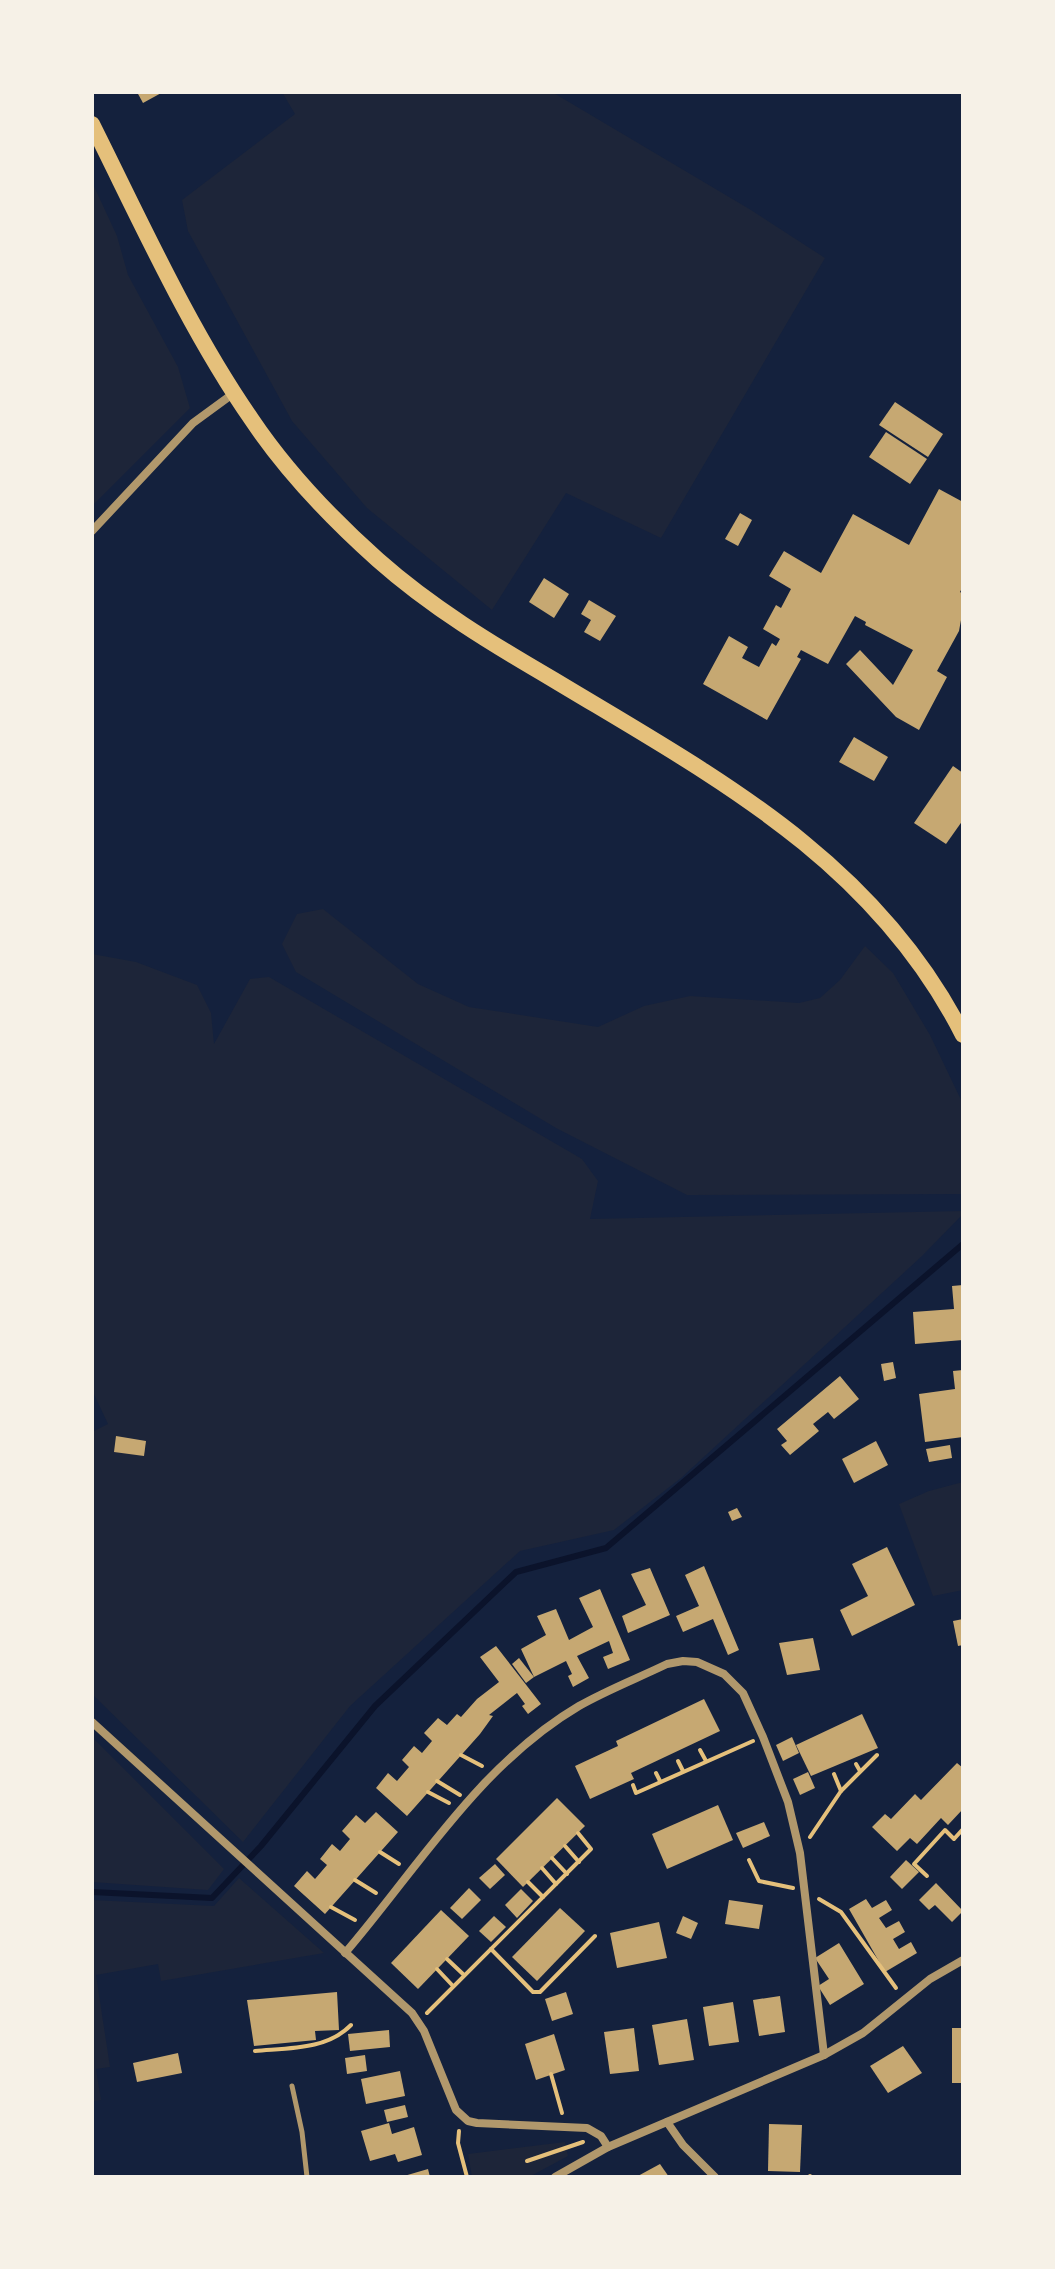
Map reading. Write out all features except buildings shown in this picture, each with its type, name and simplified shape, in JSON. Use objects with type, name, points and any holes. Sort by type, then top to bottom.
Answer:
[{"type":"main road","points":[[92,124],[163,268],[234,393],[260,431],[312,495],[353,537],[408,585],[482,638],[742,795],[837,869],[900,937],[931,980],[963,1035]]},
{"type":"street","points":[[92,531],[193,423],[234,393]]},
{"type":"street","points":[[345,1953],[461,1809],[494,1773],[534,1739],[580,1706],[667,1664],[683,1661],[712,1667],[735,1682],[743,1693],[788,1802],[800,1853],[824,2055]]},
{"type":"street","points":[[92,1722],[398,1999],[418,2023],[461,2116],[477,2123],[587,2128],[601,2136],[608,2147]]},
{"type":"street","points":[[555,2177],[608,2147],[824,2055],[863,2033],[930,1979],[963,1960]]},
{"type":"street","points":[[667,2122],[683,2145],[715,2177]]},
{"type":"lane","points":[[292,2086],[307,2177]]},
{"type":"path","points":[[633,1785],[636,1793],[763,1737]]},
{"type":"path","points":[[700,1750],[706,1761]]},
{"type":"path","points":[[461,1755],[494,1773]]},
{"type":"path","points":[[800,1853],[841,1791],[877,1755]]},
{"type":"path","points":[[678,1761],[683,1771]]},
{"type":"path","points":[[856,1764],[860,1771]]},
{"type":"path","points":[[656,1773],[660,1781]]},
{"type":"path","points":[[834,1774],[841,1791]]},
{"type":"path","points":[[437,1781],[469,1800]]},
{"type":"path","points":[[428,1792],[461,1809]]},
{"type":"path","points":[[927,1876],[914,1864],[945,1830],[954,1839],[963,1829]]},
{"type":"path","points":[[418,2023],[591,1849],[578,1833]]},
{"type":"path","points":[[565,1846],[579,1862]]},
{"type":"path","points":[[380,1852],[411,1872]]},
{"type":"path","points":[[552,1858],[567,1874]]},
{"type":"path","points":[[749,1860],[759,1881],[804,1891],[841,1912],[904,2000]]},
{"type":"path","points":[[542,1868],[556,1884]]},
{"type":"path","points":[[355,1880],[388,1901]]},
{"type":"path","points":[[528,1882],[543,1897]]},
{"type":"path","points":[[331,1907],[367,1927]]},
{"type":"path","points":[[491,1949],[533,1992],[540,1992],[595,1936]]},
{"type":"path","points":[[447,1959],[464,1975]]},
{"type":"path","points":[[437,1969],[453,1986]]},
{"type":"path","points":[[255,2051],[319,2045],[344,2033],[351,2025]]},
{"type":"path","points":[[551,2074],[566,2126]]},
{"type":"path","points":[[461,2116],[458,2143],[467,2177]]},
{"type":"path","points":[[527,2161],[601,2136]]},
{"type":"shaded area","points":[[282,92],[552,92],[751,210],[825,258],[661,538],[566,493],[492,610],[367,508],[292,421],[188,231],[182,200],[295,114]]},
{"type":"shaded area","points":[[92,182],[117,236],[128,275],[178,367],[190,408],[92,506]]},
{"type":"shaded area","points":[[323,909],[418,984],[469,1007],[598,1027],[644,1006],[690,996],[799,1003],[820,998],[840,980],[865,946],[893,973],[930,1035],[963,1104],[963,1194],[687,1195],[556,1128],[296,972],[282,944],[297,914]]},
{"type":"shaded area","points":[[92,954],[136,962],[197,985],[211,1013],[214,1044],[250,979],[269,977],[582,1159],[598,1181],[590,1219],[963,1211],[963,1214],[922,1256],[681,1478],[614,1530],[520,1551],[350,1706],[243,1842],[92,1694],[92,1432],[108,1424],[92,1390]]},
{"type":"shaded area","points":[[963,1482],[963,1590],[933,1596],[899,1504],[929,1491]]},
{"type":"shaded area","points":[[92,1737],[224,1869],[208,1890],[92,1882]]},
{"type":"shaded area","points":[[239,1878],[324,1953],[161,1981],[158,1964],[96,1975],[110,2067],[96,2069],[101,2100],[92,2101],[92,1900],[214,1906]]},
{"type":"shaded area","points":[[565,2142],[568,2156],[529,2177],[472,2177],[468,2154]]},
{"type":"waterway","points":[[92,1892],[212,1898],[261,1846],[375,1706],[516,1572],[606,1548],[963,1244]]}]
